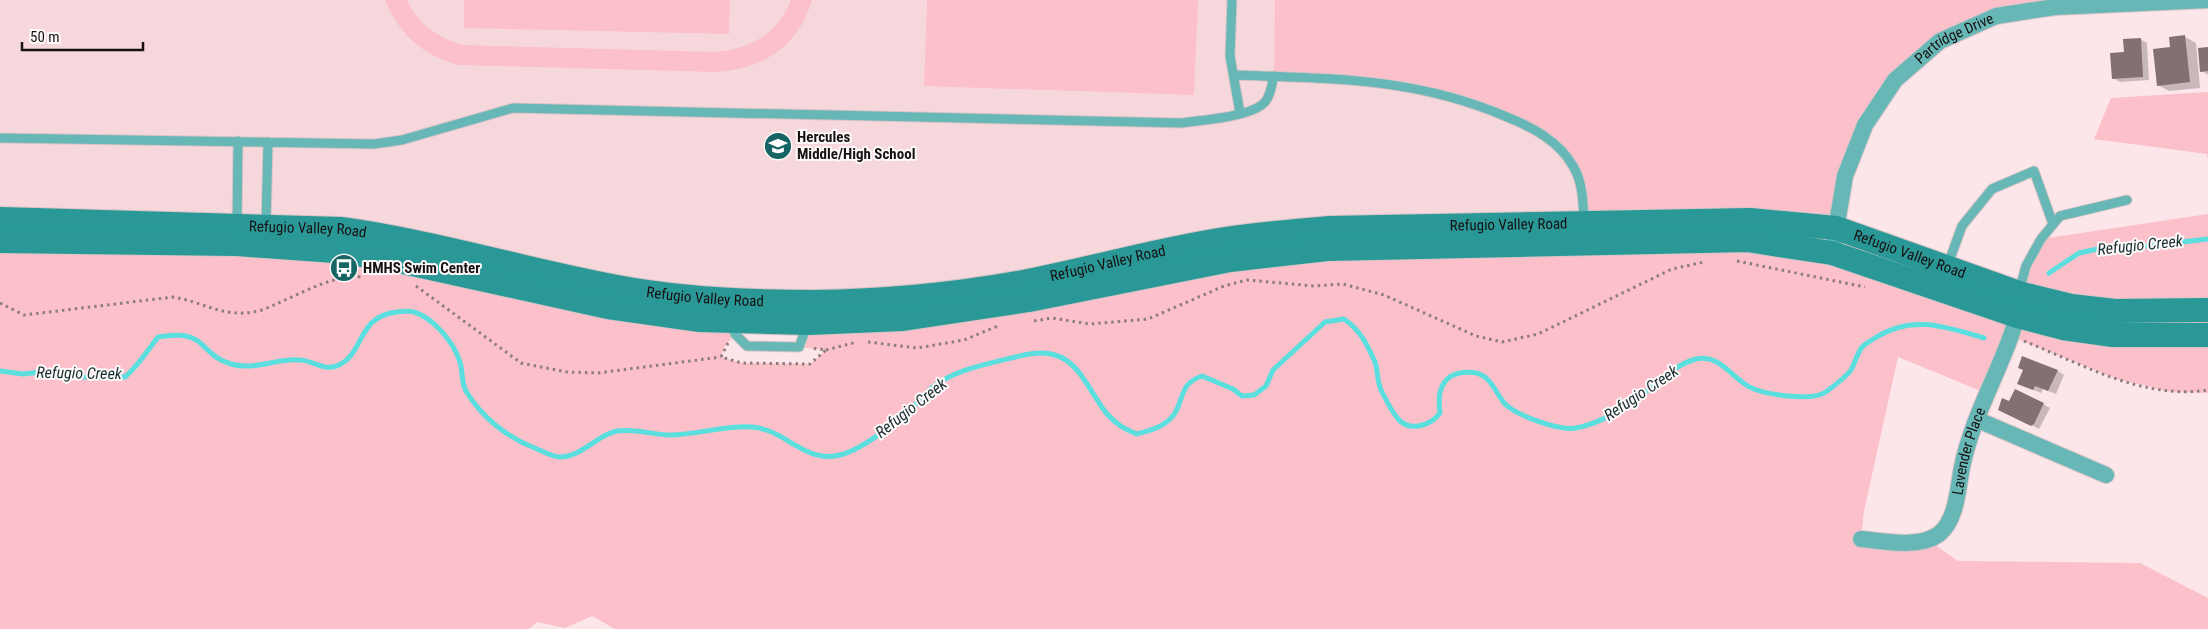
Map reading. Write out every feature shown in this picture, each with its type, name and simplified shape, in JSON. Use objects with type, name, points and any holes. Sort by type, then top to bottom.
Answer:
[{"type":"street","name":"Partridge Drive","points":[[1832,253],[1845,176],[1865,125],[1895,80],[1940,41],[1996,16],[2035,10],[2055,7],[2208,0]]},
{"type":"street","name":"Refugio Valley Road","points":[[0,219],[266,236],[341,229],[388,236],[619,288],[808,323],[903,320],[1030,300],[1230,260],[1327,249],[1747,240],[1832,253],[2014,326],[2063,328],[2113,335],[2208,335]]},
{"type":"street","name":"Refugio Valley Road","points":[[731,310],[813,302],[896,298],[962,291],[1026,281],[1223,239],[1277,232],[1330,228],[1750,220],[1836,228],[2021,293],[2071,306],[2115,311],[2208,310]]},
{"type":"street","name":"Refugio Valley Road","points":[[0,241],[237,234]]},
{"type":"street","name":"Lavender Place","points":[[1860,540],[1919,542],[1928,540],[1946,526],[1953,510],[1969,438],[1978,420],[2014,326],[2021,293]]},
{"type":"street","points":[[1978,420],[2106,475]]},
{"type":"lane","points":[[1232,0],[1230,56],[1240,113]]},
{"type":"lane","points":[[1234,75],[1374,81],[1429,90],[1463,100],[1526,125],[1564,152],[1574,167],[1581,190],[1584,224]]},
{"type":"lane","points":[[0,138],[374,144],[402,140],[513,108],[1182,123],[1254,110],[1267,100],[1274,76]]},
{"type":"lane","points":[[237,234],[238,141]]},
{"type":"lane","points":[[266,236],[268,142]]},
{"type":"lane","points":[[1947,267],[1962,226],[1992,189],[2034,171],[2053,224]]},
{"type":"lane","points":[[2021,293],[2026,266],[2041,239],[2060,216],[2127,200]]},
{"type":"path","points":[[1024,322],[1052,318],[1090,324],[1148,319],[1224,286],[1247,280],[1314,286],[1343,284],[1384,294],[1476,336],[1502,342],[1538,334],[1672,269],[1710,260]]},
{"type":"path","points":[[1729,260],[1868,287]]},
{"type":"path","points":[[0,303],[24,315],[173,297],[186,299],[223,313],[258,311],[325,281],[349,276],[366,277]]},
{"type":"path","points":[[409,284],[417,287],[521,363],[568,372],[598,373],[721,357]]},
{"type":"path","points":[[826,350],[861,341],[916,348],[964,340],[1005,325]]},
{"type":"path","points":[[2014,326],[2117,380],[2171,392],[2208,390]]},
{"type":"shaded area","name":"Hercules Middle/High School","points":[[0,0],[1275,0],[1274,76],[1334,78],[1463,100],[1549,140],[1574,167],[1584,223],[813,302],[0,219]]},
{"type":"shaded area","points":[[385,0],[407,0],[417,16],[429,28],[444,38],[462,45],[716,52],[740,47],[762,37],[779,22],[791,0],[812,0],[798,31],[776,53],[749,66],[716,72],[458,65],[433,55],[413,42],[397,23]]},
{"type":"shaded area","points":[[464,0],[730,0],[729,34],[464,28]]},
{"type":"shaded area","points":[[927,0],[1198,0],[1194,95],[924,86]]},
{"type":"shaded area","points":[[1275,0],[2147,0],[1996,16],[1940,41],[1865,125],[1836,228],[1584,223],[1581,190],[1564,152],[1526,125],[1429,90],[1274,76]]},
{"type":"shaded area","points":[[2208,92],[2208,160],[2207,154],[2094,139],[2111,98]]},
{"type":"shaded area","points":[[2208,214],[2208,310],[2022,294],[2026,266],[2041,239]]},
{"type":"shaded area","points":[[1747,240],[2017,316],[2208,335],[2208,393],[2171,392],[2117,379],[2010,336],[1988,394],[1898,357],[1864,511],[1861,539],[1928,540],[1958,561],[2140,563],[2208,598],[2208,629],[615,629],[592,616],[565,628],[537,622],[529,629],[0,629],[0,241],[237,244],[700,320],[735,334],[725,346],[721,357],[742,363],[810,364],[826,350],[799,347],[808,323],[1230,260]]},
{"type":"building","points":[[2185,35],[2190,82],[2157,86],[2153,49],[2170,47],[2169,37]]},
{"type":"building","points":[[2141,38],[2143,77],[2112,79],[2110,53],[2124,52],[2123,39]]},
{"type":"building","points":[[2208,47],[2208,71],[2200,72],[2198,48]]},
{"type":"building","points":[[2022,356],[2058,370],[2048,391],[2035,386],[2033,390],[2017,384],[2023,370],[2018,368]]},
{"type":"building","points":[[2015,389],[2044,403],[2034,424],[2031,426],[1998,410],[2002,398],[2009,401]]},
{"type":"waterway","name":"Refugio Creek","points":[[2049,273],[2079,253],[2107,247],[2138,247],[2208,239]]},
{"type":"waterway","name":"Refugio Creek","points":[[0,371],[23,374],[59,373],[80,377],[125,377],[139,363],[158,337],[173,335],[193,338],[220,360],[240,366],[300,360],[324,367],[334,367],[347,359],[368,327],[375,320],[384,315],[410,311],[421,315],[436,325],[448,339],[460,362],[463,384],[466,391],[480,410],[506,433],[551,455],[559,457],[575,454],[609,433],[617,431],[631,430],[670,435],[752,427],[776,434],[807,452],[830,456],[852,451],[878,436],[908,412],[941,381],[976,367],[1036,353],[1055,355],[1072,365],[1079,372],[1108,415],[1121,426],[1137,434],[1158,427],[1168,421],[1175,413],[1186,386],[1202,376],[1233,389],[1242,396],[1254,395],[1266,386],[1273,370],[1325,322],[1344,319],[1359,333],[1369,349],[1375,362],[1380,388],[1395,415],[1400,421],[1411,426],[1422,425],[1437,417],[1440,413],[1439,401],[1442,386],[1447,379],[1463,372],[1480,374],[1485,377],[1505,404],[1519,413],[1549,425],[1576,428],[1606,418],[1635,400],[1677,367],[1696,359],[1705,358],[1713,360],[1740,381],[1754,389],[1778,395],[1807,397],[1822,394],[1846,376],[1863,346],[1875,338],[1902,326],[1929,325],[1943,327],[1984,338]]},
{"type":"place","name":"Hercules Middle/High School","points":[[778,146]]},
{"type":"place","name":"HMHS Swim Center","points":[[344,268]]}]
